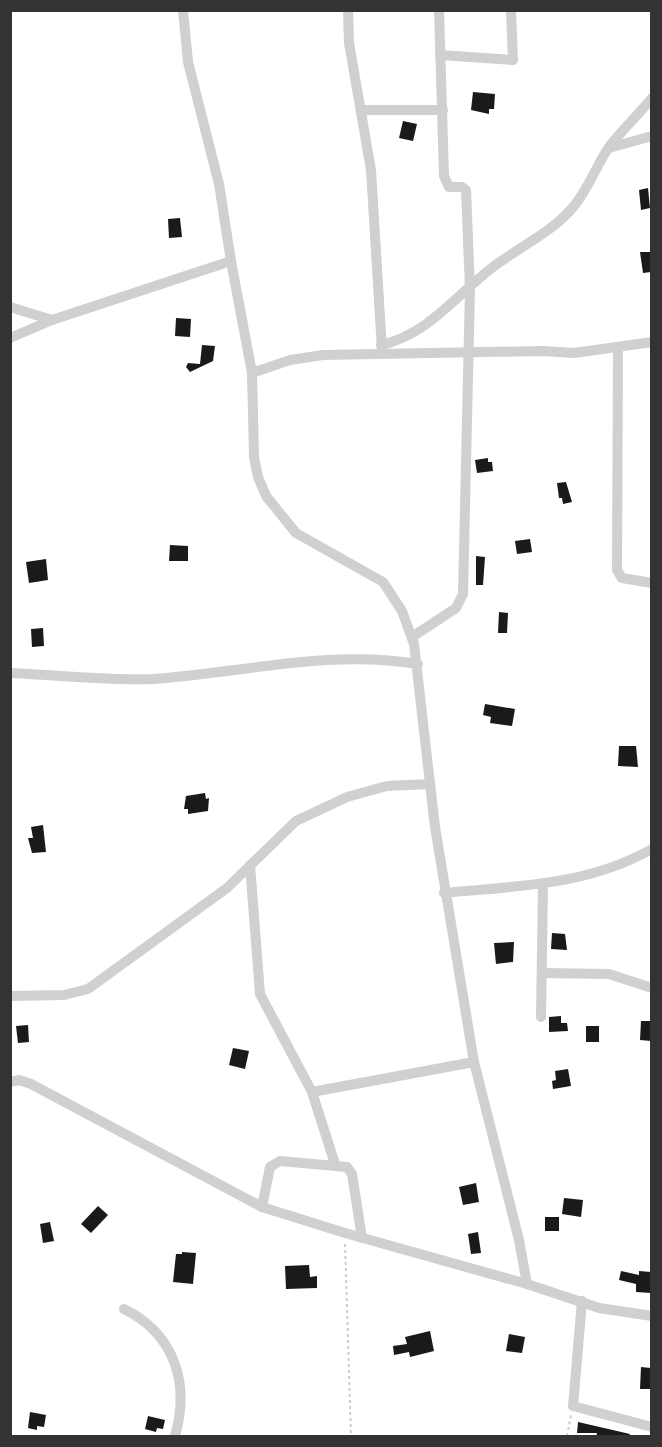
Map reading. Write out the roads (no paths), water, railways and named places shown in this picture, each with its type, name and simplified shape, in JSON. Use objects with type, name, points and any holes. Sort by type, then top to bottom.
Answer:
[{"type":"street","points":[[183,10],[188,62],[219,184],[252,373],[254,457],[258,477],[266,496],[296,533],[383,582],[394,595],[412,637],[418,664],[444,893],[474,1062],[519,1240],[527,1284]]},
{"type":"street","points":[[348,10],[349,43],[363,110],[374,203],[382,350]]},
{"type":"street","points":[[412,637],[456,608],[463,594],[470,289],[466,190],[446,185],[439,10]]},
{"type":"street","points":[[440,55],[513,60],[511,10]]},
{"type":"street","points":[[382,350],[414,333],[470,289],[491,268],[559,222],[574,207],[608,148],[651,98]]},
{"type":"street","points":[[363,110],[443,110]]},
{"type":"street","points":[[608,148],[651,136]]},
{"type":"street","points":[[10,338],[52,320],[231,261]]},
{"type":"street","points":[[10,307],[52,320]]},
{"type":"street","points":[[252,373],[305,357],[382,350],[574,353],[651,342]]},
{"type":"street","points":[[618,348],[617,570],[622,578],[651,583]]},
{"type":"street","points":[[10,673],[152,679],[337,659],[387,660],[418,664]]},
{"type":"street","points":[[10,996],[64,995],[88,989],[227,888],[296,821],[348,797],[387,786],[430,784]]},
{"type":"street","points":[[444,893],[543,884],[592,876],[627,863],[651,849]]},
{"type":"street","points":[[250,865],[260,994],[312,1092],[335,1164]]},
{"type":"street","points":[[541,1017],[543,884]]},
{"type":"street","points":[[542,973],[609,974],[651,988]]},
{"type":"street","points":[[312,1092],[474,1062]]},
{"type":"street","points":[[10,1082],[19,1080],[31,1084],[262,1207],[362,1238],[527,1284],[599,1308],[651,1316]]},
{"type":"street","points":[[262,1207],[270,1167],[274,1163],[280,1161],[335,1164],[347,1167],[351,1172],[362,1238]]},
{"type":"street","points":[[582,1301],[573,1406],[651,1427]]},
{"type":"street","points":[[124,1308],[146,1323],[177,1366],[182,1400],[175,1437]]}]
